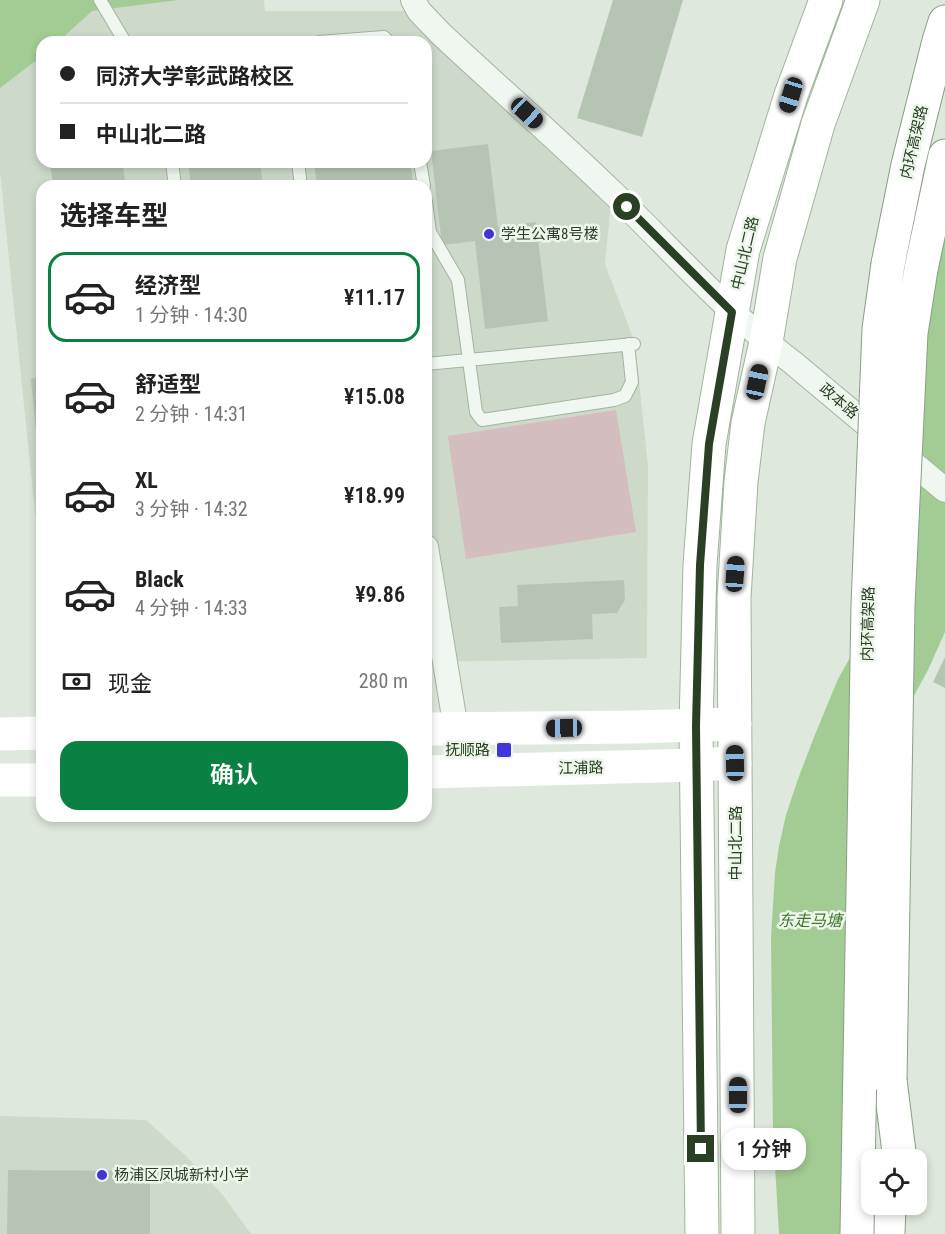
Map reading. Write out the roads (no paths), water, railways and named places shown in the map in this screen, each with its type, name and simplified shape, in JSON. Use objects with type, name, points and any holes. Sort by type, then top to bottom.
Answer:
[{"type":"main road","name":"中山北二路","points":[[702,1234],[696,726],[700,565],[709,444],[743,250],[791,95],[826,0]]},
{"type":"main road","name":"中山北二路","points":[[738,1234],[734,598],[741,482],[748,423],[780,258],[822,113],[862,0]]},
{"type":"main road","name":"内环高架路","points":[[857,1234],[868,617],[879,329],[888,264],[908,165],[945,22]]},
{"type":"main road","name":"内环高架路","points":[[889,1149],[898,604],[911,333],[921,269],[945,156]]},
{"type":"main road","points":[[441,729],[735,724]]},
{"type":"main road","points":[[0,734],[36,733]]},
{"type":"main road","name":"江浦路","points":[[432,772],[735,763]]},
{"type":"main road","points":[[0,780],[36,780]]},
{"type":"main road","points":[[890,1080],[899,1149]]},
{"type":"main road","points":[[888,1234],[889,1215]]},
{"type":"main road","points":[[901,1215],[902,1234]]},
{"type":"street","name":"政本路","points":[[416,5],[441,34],[612,192],[732,312],[765,342],[945,490]]},
{"type":"street","points":[[432,620],[441,729]]},
{"type":"lane","points":[[102,5],[121,36]]},
{"type":"lane","points":[[432,235],[458,280],[469,359],[476,412],[482,420],[614,400],[625,396],[632,382],[632,344],[469,359],[432,363]]},
{"type":"water","points":[[0,0],[178,0],[92,11],[65,36],[36,36],[36,61],[0,88]]},
{"type":"water","name":"东走马塘","points":[[945,181],[945,632],[928,670],[854,807],[847,1234],[779,1234],[773,1132],[771,937],[779,846],[798,779],[838,679],[852,654],[915,405]]},
{"type":"place","name":"学生公寓8号楼","points":[[489,234]]},
{"type":"place","name":"抚顺路","points":[[504,750]]},
{"type":"place","name":"杨浦区凤城新村小学","points":[[102,1175]]}]
